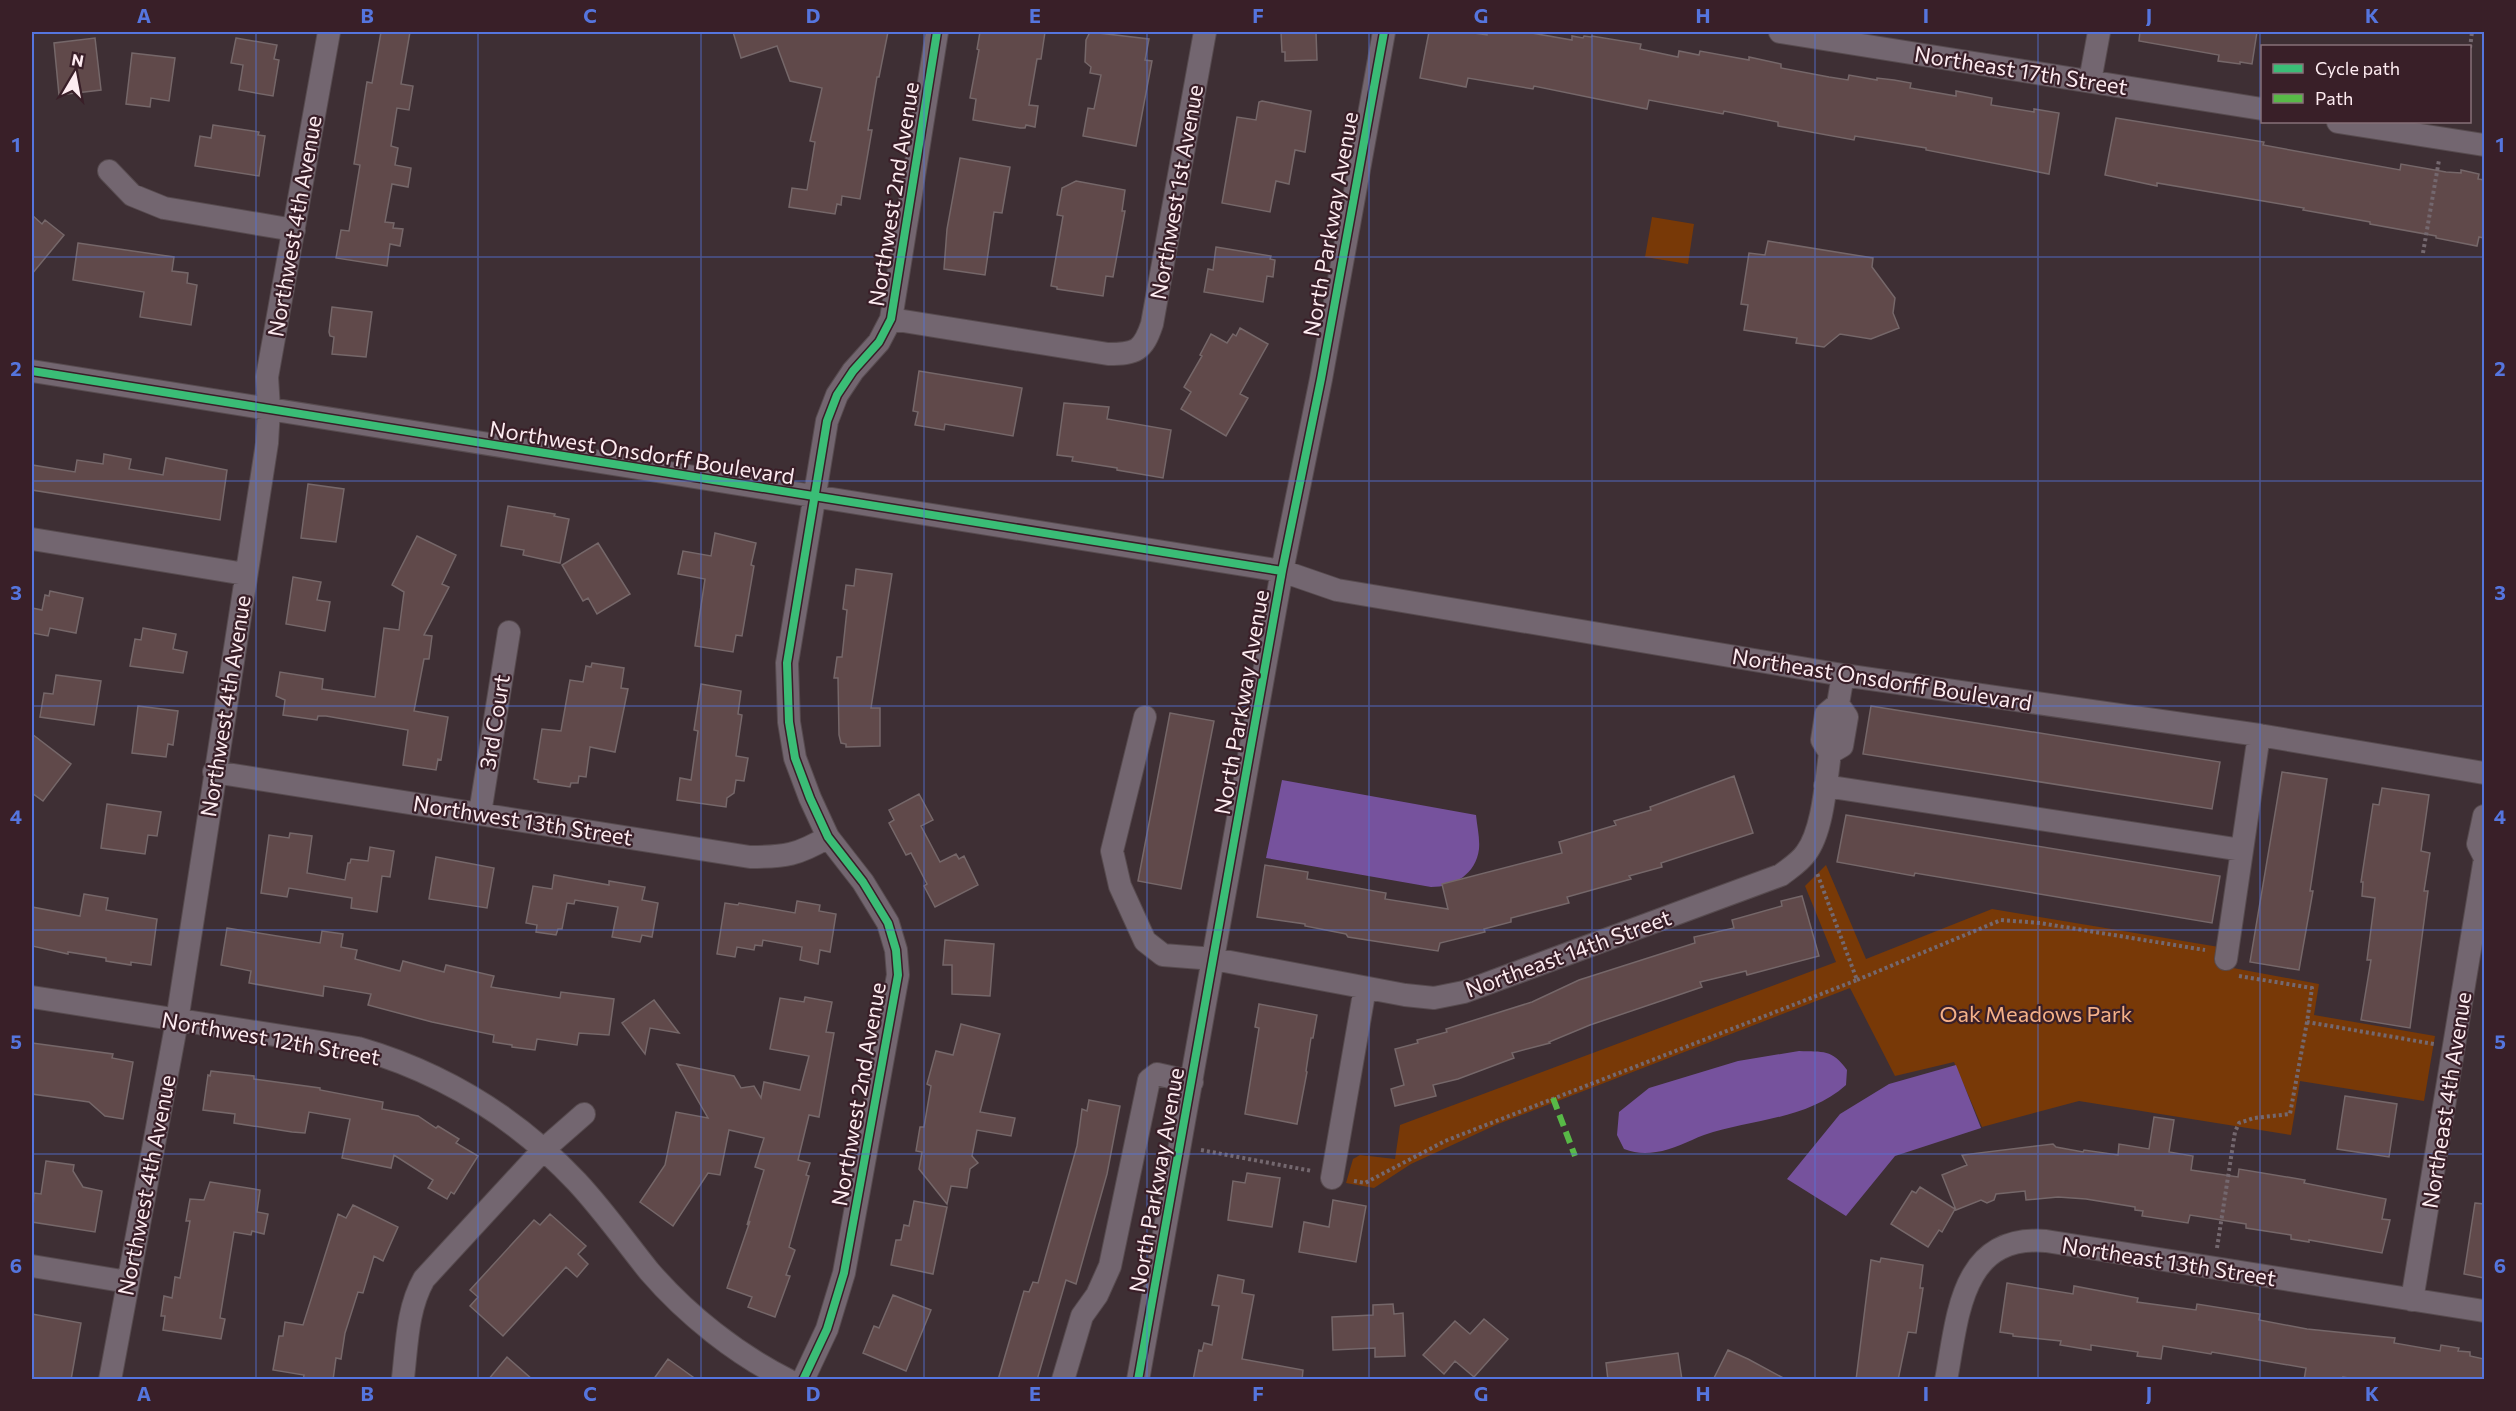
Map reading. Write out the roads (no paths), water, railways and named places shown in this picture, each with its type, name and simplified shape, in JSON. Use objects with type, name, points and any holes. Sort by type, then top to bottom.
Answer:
[{"type":"street","name":"Northwest 4th Avenue","points":[[110,1380],[177,1021],[267,443],[269,409],[267,377],[329,32]]},
{"type":"street","name":"Northwest 2nd Avenue","points":[[803,1380],[827,1329],[844,1273],[898,975],[896,950],[888,923],[863,882],[828,837],[795,758],[787,692],[787,663],[827,421],[837,395],[853,371],[879,342],[891,319],[938,32]]},
{"type":"street","name":"Northwest 1st Avenue","points":[[891,319],[1108,354],[1125,354],[1139,350],[1152,324],[1205,32]]},
{"type":"street","name":"North Parkway Avenue","points":[[1138,1380],[1282,571],[1321,379],[1384,32]]},
{"type":"street","name":"Northeast 17th Street","points":[[1780,32],[2261,109]]},
{"type":"street","points":[[2090,81],[2099,32]]},
{"type":"street","points":[[2344,123],[2484,145]]},
{"type":"street","points":[[109,171],[132,195],[164,208],[294,230]]},
{"type":"street","name":"Northwest Onsdorff Boulevard","points":[[32,371],[814,498],[1282,571]]},
{"type":"street","points":[[32,539],[245,574]]},
{"type":"street","name":"Northeast Onsdorff Boulevard","points":[[1282,571],[1337,590],[1843,675],[2259,735],[2484,773]]},
{"type":"street","name":"3rd Court","points":[[480,813],[509,632]]},
{"type":"street","name":"Northeast 14th Street","points":[[1145,717],[1112,851],[1120,886],[1145,941],[1163,955],[1214,959],[1365,988],[1434,998],[1464,992],[1781,874],[1806,853],[1817,827],[1830,753],[1842,746],[1847,717],[1838,704],[1843,675]]},
{"type":"street","points":[[2223,962],[2259,735]]},
{"type":"street","name":"Northwest 13th Street","points":[[214,772],[750,857],[778,857],[804,851],[828,837]]},
{"type":"street","points":[[1825,786],[2242,850]]},
{"type":"street","points":[[2484,816],[2478,844],[2484,856]]},
{"type":"street","name":"Northeast 4th Avenue","points":[[2412,1299],[2484,864]]},
{"type":"street","points":[[1332,1178],[1365,988]]},
{"type":"street","name":"Northwest 12th Street","points":[[32,998],[358,1048],[398,1060],[440,1078],[490,1108],[543,1149],[577,1182],[651,1273],[679,1302],[717,1335],[765,1368],[789,1380]]},
{"type":"street","points":[[1063,1380],[1082,1316],[1097,1295],[1110,1266],[1149,1080],[1157,1074],[1192,1082]]},
{"type":"street","points":[[403,1378],[410,1314],[416,1293],[424,1279],[543,1149],[584,1114]]},
{"type":"street","name":"Northeast 13th Street","points":[[1946,1380],[1961,1300],[1967,1283],[1978,1266],[1988,1257],[2009,1245],[2022,1241],[2046,1241],[2484,1311]]},
{"type":"street","points":[[32,1266],[128,1282]]},
{"type":"park label","name":"Oak Meadows Park","points":[[2036,1013]]}]
